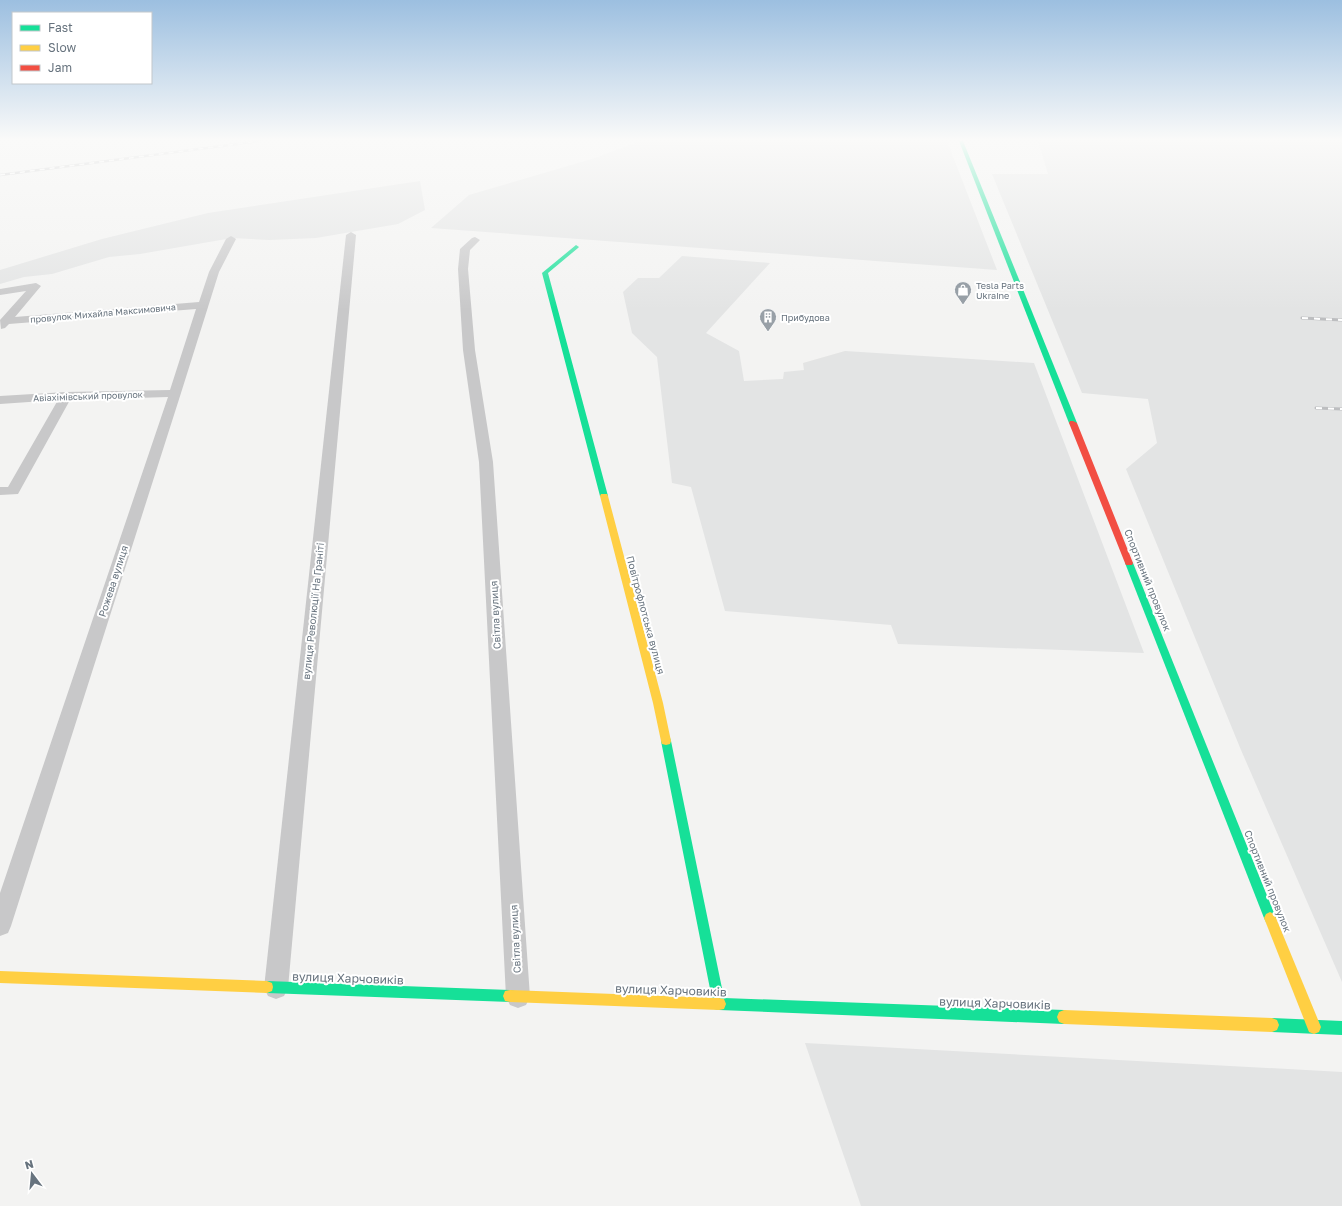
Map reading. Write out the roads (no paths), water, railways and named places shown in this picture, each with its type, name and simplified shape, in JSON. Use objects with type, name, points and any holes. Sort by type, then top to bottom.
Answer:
[{"type":"street","name":"Спортивний провулок","points":[[983,197],[1314,1027]]},
{"type":"street","name":"вулиця Революції На Граніті","points":[[276,988],[351,235]]},
{"type":"street","name":"Рожева вулиця","points":[[0,926],[175,393],[202,305],[214,272],[231,239]]},
{"type":"street","name":"Світла вулиця","points":[[475,240],[465,249],[463,269],[469,350],[486,462],[518,997]]},
{"type":"street","name":"Повітрофлотська вулиця","points":[[576,247],[545,273],[658,703],[719,1004]]},
{"type":"street","points":[[0,292],[36,286],[2,324]]},
{"type":"street","name":"провулок Михайла Максимовича","points":[[2,324],[202,305]]},
{"type":"street","name":"Авіахімівський провулок","points":[[0,400],[66,396],[175,393]]},
{"type":"street","points":[[0,491],[13,491],[66,396]]},
{"type":"street","name":"вулиця Харчовиків","points":[[0,977],[1342,1028]]},
{"type":"railway","points":[[1302,318],[1342,320]]},
{"type":"railway","points":[[1316,408],[1342,409]]},
{"type":"place","name":"Tesla Parts Ukraine","points":[[963,305]]},
{"type":"place","name":"Прибудова","points":[[768,332]]}]
